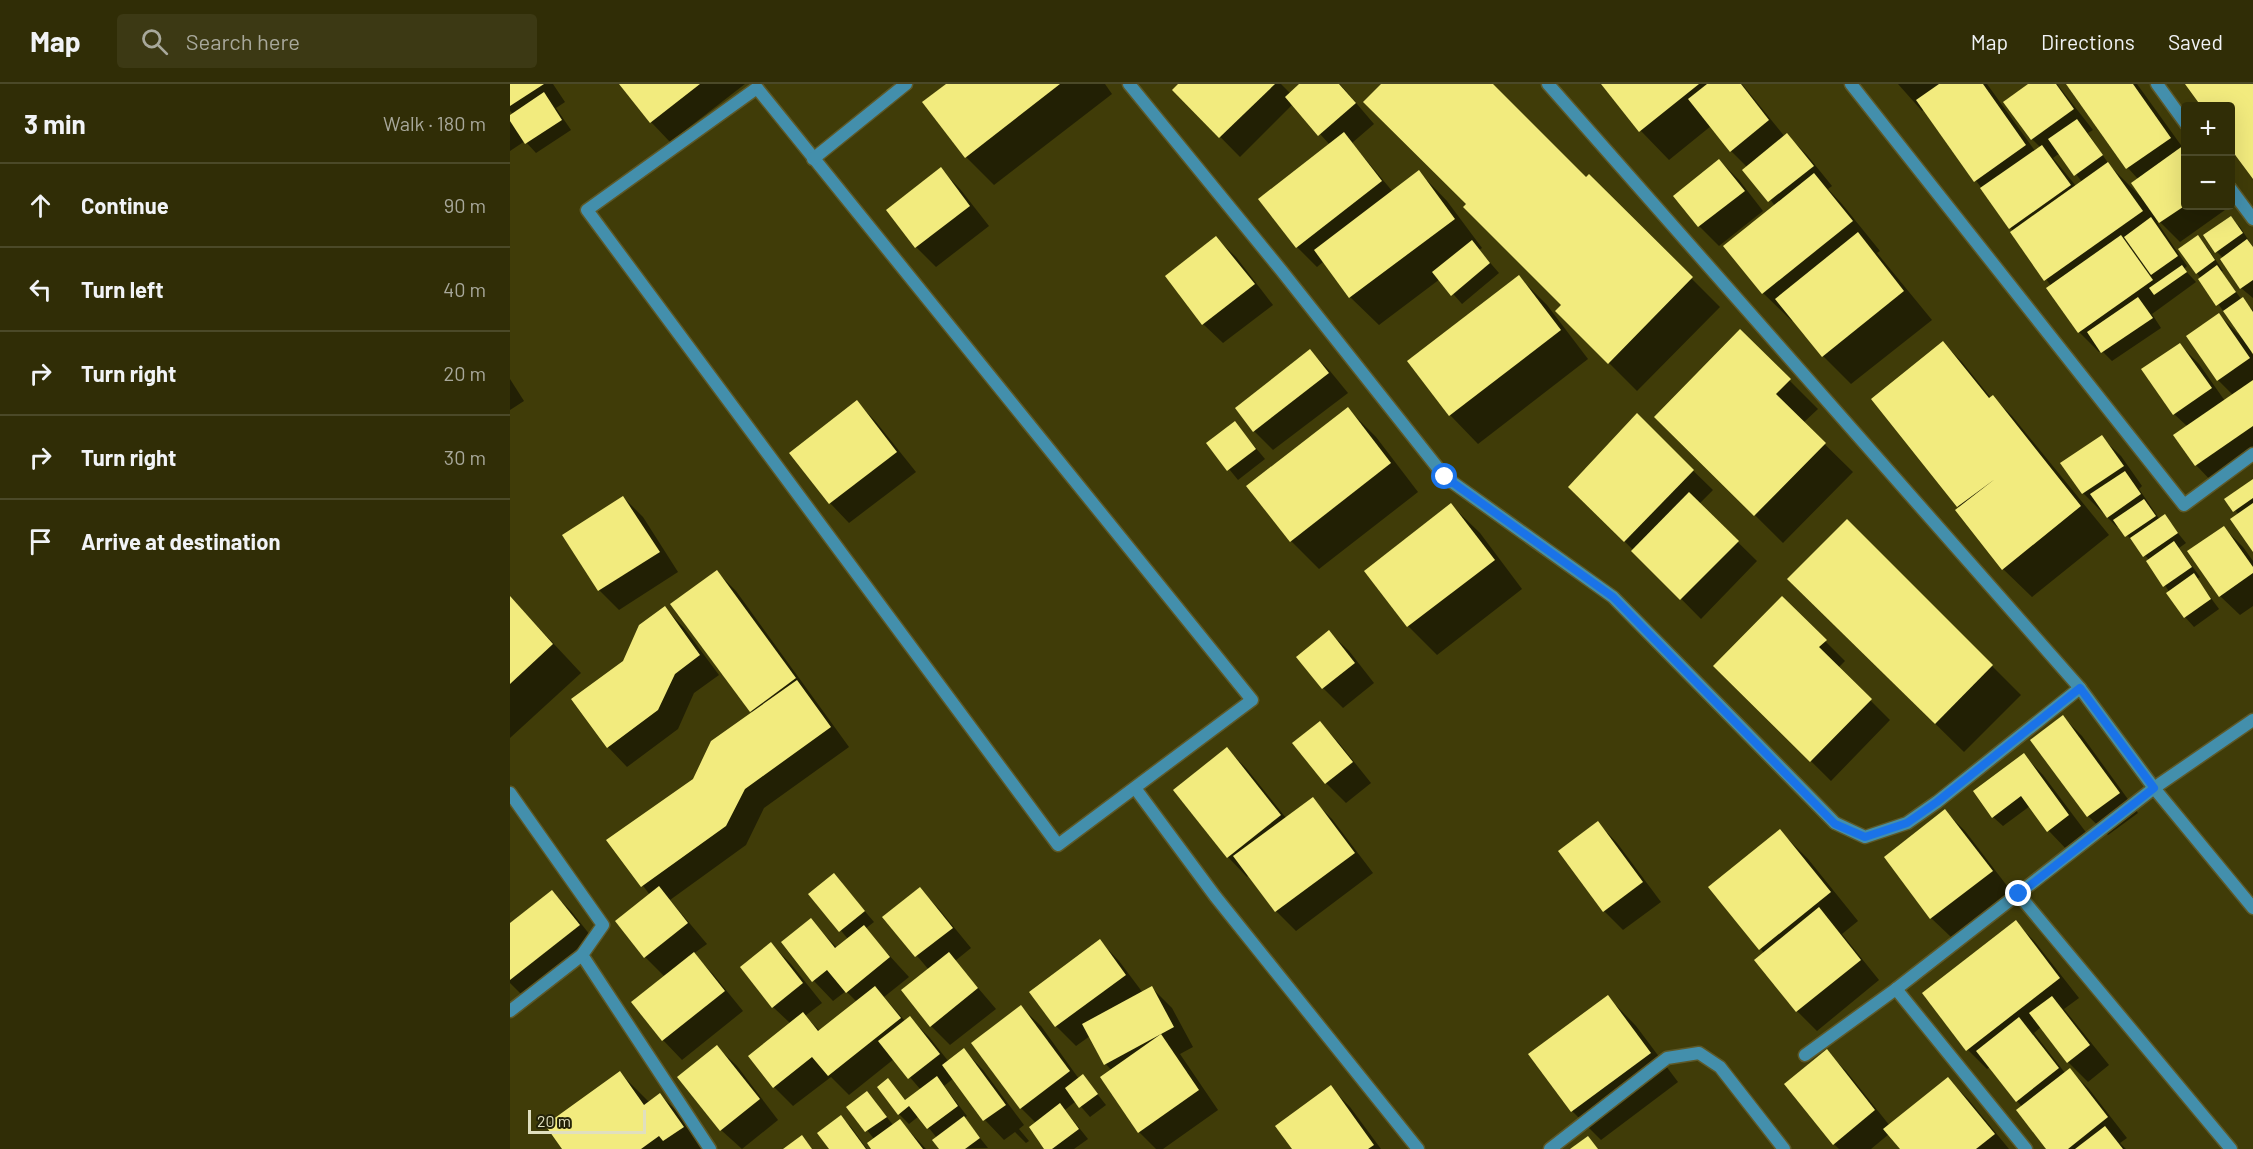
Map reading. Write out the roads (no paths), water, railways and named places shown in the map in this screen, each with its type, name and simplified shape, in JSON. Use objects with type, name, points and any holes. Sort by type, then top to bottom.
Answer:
[{"type":"street","points":[[813,159],[906,84]]},
{"type":"street","points":[[1129,84],[1281,270],[1445,477],[1613,597],[1835,824],[1865,837],[1907,823],[1937,802],[2080,688]]},
{"type":"street","points":[[1548,84],[2080,688],[2154,788],[2253,908]]},
{"type":"street","points":[[1851,84],[2184,505],[2253,454]]},
{"type":"street","points":[[2157,84],[2181,117]]},
{"type":"street","points":[[757,88],[813,159],[1252,700],[1058,845],[587,210],[757,88]]},
{"type":"street","points":[[2235,195],[2253,219]]},
{"type":"street","points":[[1805,1055],[1896,989],[2154,788],[2253,720]]},
{"type":"street","points":[[1135,788],[1215,896],[1418,1149]]},
{"type":"street","points":[[510,793],[603,925],[582,955],[510,1011]]},
{"type":"street","points":[[2019,894],[2231,1149]]},
{"type":"street","points":[[582,955],[710,1149]]},
{"type":"street","points":[[1896,989],[2026,1149]]},
{"type":"street","points":[[1550,1149],[1667,1058],[1699,1053],[1720,1068],[1784,1149]]}]
